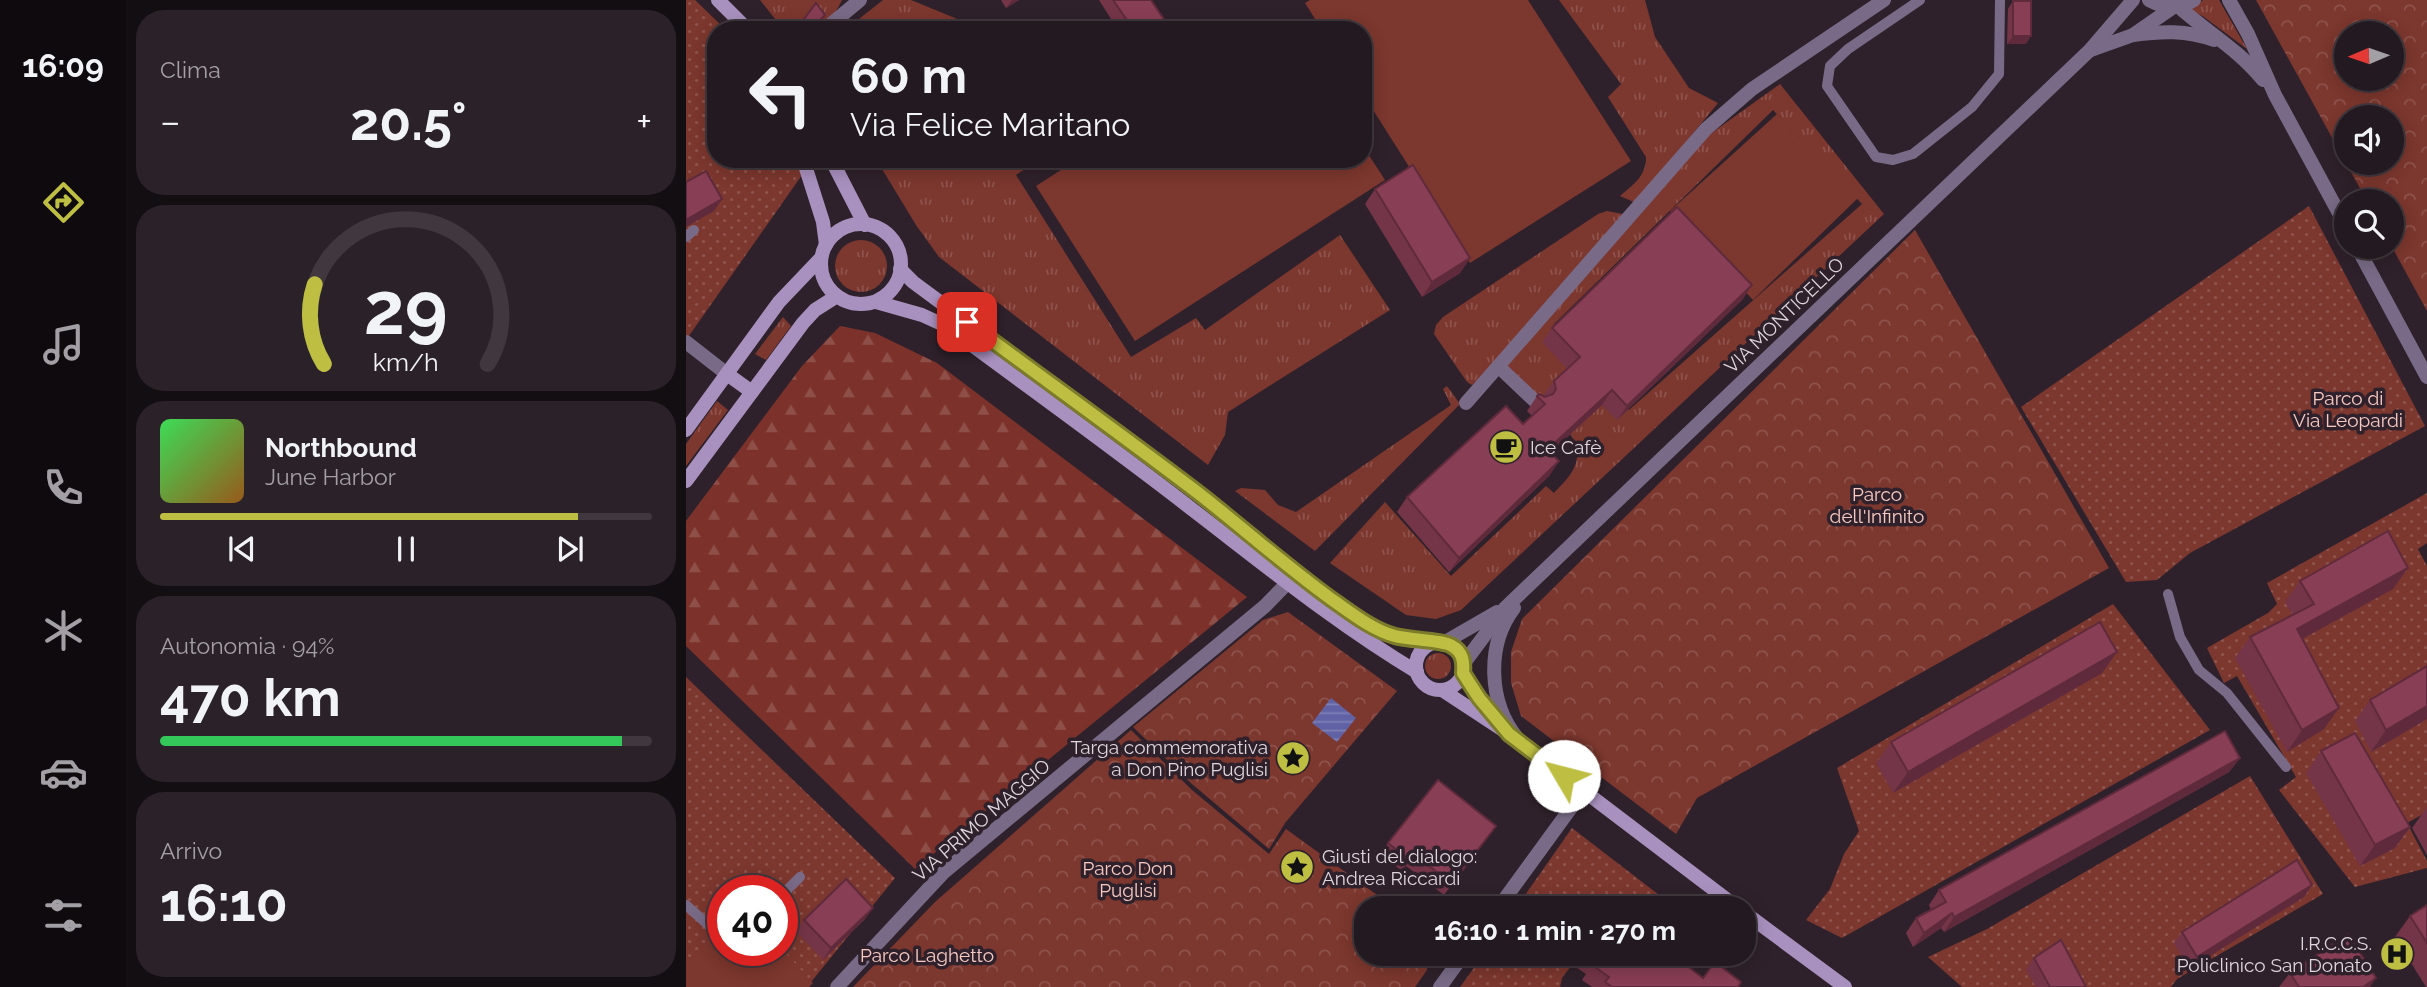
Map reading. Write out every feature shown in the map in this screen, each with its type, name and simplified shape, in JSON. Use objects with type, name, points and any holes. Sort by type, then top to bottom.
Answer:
[{"type":"street","points":[[718,0],[739,21]]},
{"type":"street","points":[[835,21],[860,0]]},
{"type":"street","points":[[1466,403],[1706,129],[1752,89],[1884,0]]},
{"type":"street","name":"VIA MONTICELLO","points":[[1463,668],[1505,608],[2090,50],[2133,0]]},
{"type":"street","points":[[2149,0],[2160,6],[2175,7],[2229,45],[2250,64],[2275,95]]},
{"type":"street","name":"VIA MONTICELLO","points":[[2090,50],[2133,35],[2175,7],[2194,0]]},
{"type":"street","points":[[2228,0],[2334,204]]},
{"type":"street","points":[[2133,35],[2162,31],[2186,32],[2229,45]]},
{"type":"street","points":[[806,168],[823,222],[821,270],[825,282],[837,296],[857,304],[876,302],[922,315],[946,326],[1288,584],[1378,648],[1417,672],[1426,685],[1442,690],[1515,738],[1722,896]]},
{"type":"street","points":[[836,168],[865,225]]},
{"type":"street","points":[[686,430],[779,302],[836,233],[850,226],[865,225],[880,229],[892,239],[899,253],[900,268],[892,288],[876,302]]},
{"type":"street","points":[[2363,259],[2427,377]]},
{"type":"street","points":[[900,268],[913,282],[1153,460],[1331,598],[1384,633],[1413,641],[1454,646],[1461,654],[1463,668],[1479,698],[1515,738]]},
{"type":"street","points":[[686,481],[809,315],[837,296]]},
{"type":"street","points":[[686,342],[752,392]]},
{"type":"street","points":[[1499,366],[1536,402]]},
{"type":"street","points":[[1515,738],[1496,688],[1495,652],[1510,613],[1550,565]]},
{"type":"street","name":"VIA PRIMO MAGGIO","points":[[837,987],[944,872],[1288,584],[1297,572]]},
{"type":"street","name":"VIA MONTICELLO","points":[[1439,643],[1505,608]]},
{"type":"street","points":[[1417,672],[1417,659],[1423,649],[1439,643]]},
{"type":"street","points":[[1442,690],[1458,682],[1463,668]]},
{"type":"street","points":[[1507,896],[1584,790]]},
{"type":"street","points":[[1756,921],[1845,987]]},
{"type":"street","points":[[1440,987],[1456,966]]},
{"type":"lane","points":[[1920,0],[1848,49],[1830,66],[1828,86],[1876,157],[1894,160],[1913,154],[1972,107],[1999,74],[2000,0]]},
{"type":"lane","points":[[2168,594],[2180,637],[2199,670],[2227,693],[2286,767]]},
{"type":"lane","points":[[686,905],[707,924]]},
{"type":"green space","points":[[686,0],[695,0],[717,21],[707,21],[707,168],[799,168],[802,175],[686,340]]},
{"type":"green space","points":[[760,0],[842,0],[827,21],[777,21]]},
{"type":"green space","points":[[883,0],[911,0],[962,21],[856,21]]},
{"type":"green space","points":[[1310,0],[1528,0],[1631,161],[1470,263],[1372,108],[1372,21],[1316,21],[1305,3]]},
{"type":"green space","points":[[1559,0],[1645,0],[1655,37],[1689,88],[1718,103],[1636,203],[1620,196],[1641,175],[1646,157],[1608,97],[1621,84]]},
{"type":"green space","points":[[2203,0],[2219,0],[2247,49],[2191,10]]},
{"type":"green space","points":[[2256,0],[2427,0],[2427,311],[2399,259],[2404,259],[2404,189],[2360,189],[2353,175],[2404,175],[2404,105],[2334,105],[2334,141]]},
{"type":"green space","points":[[1780,84],[1884,214],[1461,610],[1436,619],[1406,615],[1330,563],[1385,502],[1451,576],[1546,486],[1554,493],[1565,481],[1574,468],[1577,457],[1576,446],[1570,433],[1561,420],[1505,365],[1706,137]],"holes":[[[1773,110],[1862,204],[1629,410],[1554,324]]]},
{"type":"green space","points":[[1777,114],[1858,198],[1753,300],[1670,211]]},
{"type":"green space","points":[[1372,160],[1385,180],[1135,341],[1036,186],[1064,168],[1372,168]]},
{"type":"green space","points":[[881,168],[1026,168],[1016,175],[1131,357],[1196,318],[1205,330],[1340,235],[1390,310],[1228,412],[1225,435],[1208,465],[939,257]]},
{"type":"green space","points":[[919,168],[941,168],[925,179]]},
{"type":"green space","name":"Parco di Via Leopardi","points":[[2309,206],[2334,253],[2334,259],[2337,259],[2425,426],[2190,553],[2157,580],[2126,582],[2021,407]]},
{"type":"green space","points":[[1607,211],[1623,214],[1479,379],[1472,385],[1467,382],[1434,334],[1436,325],[1443,317],[1598,214]]},
{"type":"green space","name":"Parco dell'Infinito","points":[[1915,230],[2109,568],[1697,798],[1676,834],[1521,716],[1511,683],[1511,652],[1522,619]]},
{"type":"green space","points":[[861,240],[871,242],[879,248],[885,256],[885,276],[879,284],[871,290],[861,292],[851,290],[843,284],[837,276],[835,266],[837,256],[843,248],[851,242]]},
{"type":"green space","points":[[783,317],[791,326],[766,360],[755,354]]},
{"type":"green space","points":[[840,326],[875,333],[937,363],[1247,597],[915,869],[686,646],[686,521],[802,366]]},
{"type":"green space","points":[[1447,386],[1460,404],[1315,551],[1235,491],[1241,488],[1265,490],[1278,505],[1296,512],[1451,405],[1443,389]]},
{"type":"green space","points":[[717,401],[728,410],[686,466],[686,444]]},
{"type":"green space","points":[[2427,493],[2427,543],[2418,549],[2427,566],[2427,812],[2407,823],[2427,861],[2427,868],[2355,887],[2279,790],[2296,777],[2237,676],[2224,683],[2207,648],[2268,613],[2277,604],[2267,583]]},
{"type":"green space","points":[[2113,604],[2210,730],[1842,938],[1806,920],[1830,889],[1844,854],[1859,831],[1837,768]]},
{"type":"green space","points":[[1288,612],[1397,691],[1285,823],[1269,849],[1192,784],[1133,727],[1263,620]]},
{"type":"green space","points":[[1438,653],[1447,657],[1451,666],[1447,675],[1438,679],[1429,675],[1425,666],[1429,657]]},
{"type":"green space","points":[[686,677],[895,878],[807,987],[686,987]]},
{"type":"green space","name":"Parco Don Puglisi","points":[[1131,730],[1192,790],[1269,854],[1286,829],[1378,896],[1354,896],[1354,966],[1426,966],[1427,970],[1415,987],[853,987],[935,902]]},
{"type":"green space","points":[[2250,776],[2323,894],[2177,979],[2171,987],[1962,987],[1928,957],[1987,929]]},
{"type":"green space","points":[[1572,828],[1660,896],[1524,896]]},
{"type":"green space","points":[[707,944],[707,966],[798,966],[813,983],[809,987],[687,987],[686,965]]},
{"type":"green space","points":[[1475,966],[1571,966],[1562,978],[1560,987],[1460,987]]},
{"type":"green space","points":[[1684,966],[1730,966],[1686,968]]},
{"type":"water","points":[[1331,698],[1356,718],[1337,742],[1312,723]]},
{"type":"building","points":[[1113,0],[1151,0],[1165,21],[1128,21]]},
{"type":"building","points":[[2013,1],[2031,1],[2031,36],[2013,36]]},
{"type":"building","points":[[816,3],[825,15],[819,21],[803,21]]},
{"type":"building","points":[[1413,165],[1470,258],[1432,282],[1375,189]]},
{"type":"building","points":[[706,171],[722,199],[686,220],[686,182]]},
{"type":"building","points":[[1677,207],[1752,285],[1627,406],[1612,390],[1547,450],[1559,461],[1459,558],[1407,497],[1506,406],[1523,424],[1545,404],[1537,396],[1553,394],[1556,389],[1554,381],[1580,357],[1552,328]]},
{"type":"building","points":[[2388,531],[2408,568],[2297,629],[2339,708],[2302,730],[2250,637],[2314,604],[2300,581]]},
{"type":"building","points":[[2100,622],[2117,652],[1908,772],[1891,742]]},
{"type":"building","points":[[2427,666],[2427,706],[2386,730],[2370,700]]},
{"type":"building","points":[[2225,731],[2240,758],[1954,917],[1952,913],[1924,933],[1916,918],[1946,902],[1939,890]]},
{"type":"building","points":[[2355,733],[2410,827],[2375,845],[2321,751]]},
{"type":"building","points":[[1438,780],[1496,826],[1452,884],[1414,854],[1410,860],[1388,843]]},
{"type":"building","points":[[2297,860],[2312,885],[2197,957],[2182,932]]},
{"type":"building","points":[[846,879],[873,908],[831,948],[804,920]]},
{"type":"building","points":[[2427,905],[2427,943],[2410,916]]},
{"type":"building","points":[[2348,934],[2376,978],[2363,987],[2299,987],[2290,973]]},
{"type":"building","points":[[2061,940],[2086,987],[2050,987],[2034,958]]},
{"type":"building","points":[[1593,966],[1687,966],[1703,978],[1712,966],[1720,966],[1741,982],[1738,987],[1612,987],[1605,982],[1609,977]]},
{"type":"place","name":"Ice Cafè","points":[[1506,447]]},
{"type":"place","name":"Targa commemorativa a Don Pino Puglisi","points":[[1293,758]]},
{"type":"place","name":"Giusti del dialogo: Andrea Riccardi","points":[[1297,867]]},
{"type":"place","name":"I.R.C.C.S. Policlinico San Donato","points":[[2397,954]]},
{"type":"route","points":[[967,322],[1373,627],[1413,641],[1445,642],[1454,646],[1464,663],[1463,673],[1479,698],[1509,734],[1564,776]]},
{"type":"park label","name":"Parco Laghetto","points":[[927,955]]}]
